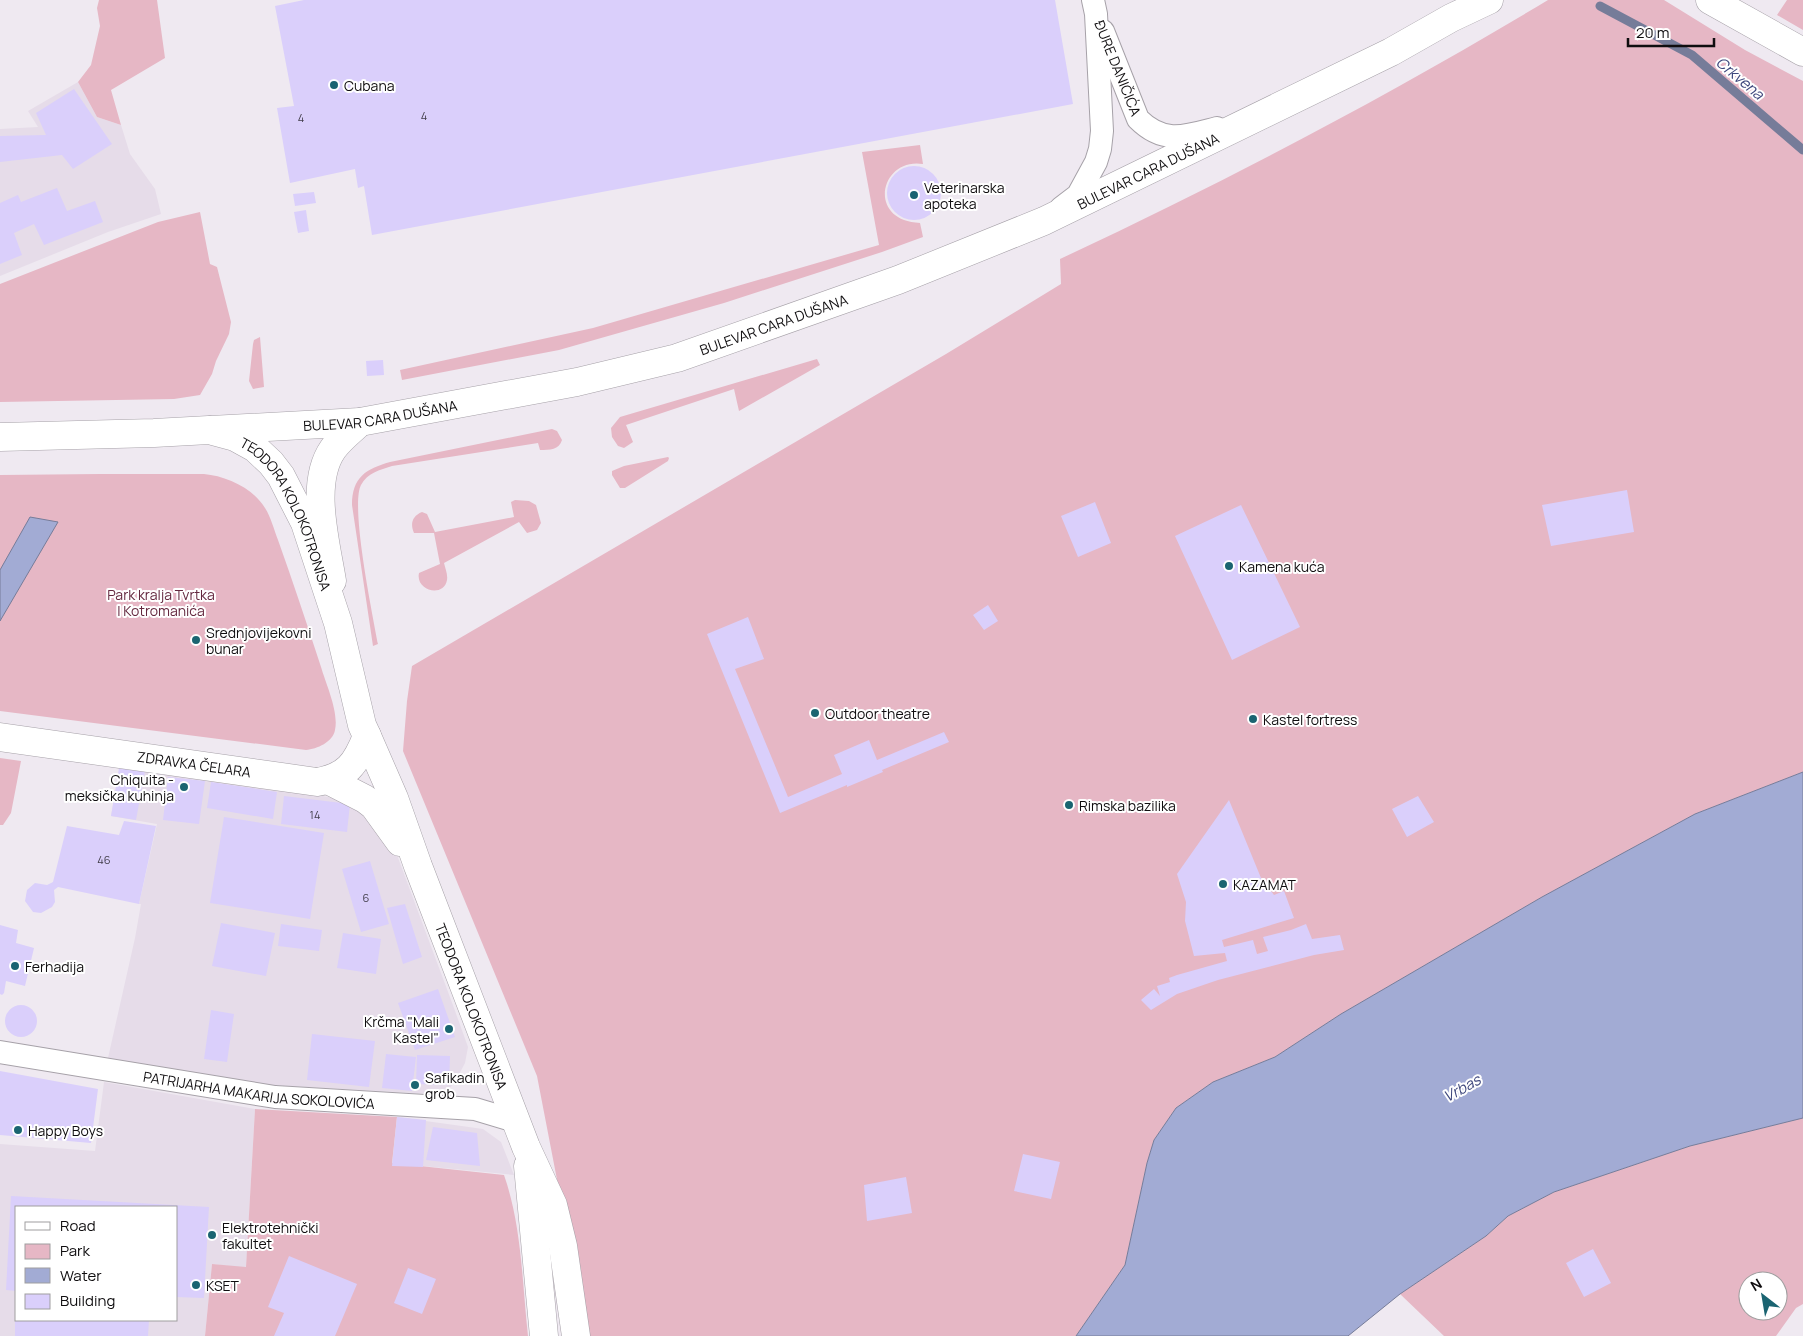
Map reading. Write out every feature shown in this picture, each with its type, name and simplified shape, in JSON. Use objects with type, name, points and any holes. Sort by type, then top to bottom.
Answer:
[{"type":"street","name":"BULEVAR CARA DUŠANA","points":[[0,437],[154,433],[360,422],[577,382],[677,358],[898,280],[1044,221],[1391,52],[1451,18],[1489,0]]},
{"type":"street","points":[[1710,0],[1803,52]]},
{"type":"street","name":"ĐURE DANIČIĆA","points":[[1095,7],[1138,119],[1148,129],[1162,135],[1174,137],[1190,135],[1254,119]]},
{"type":"street","name":"ĐURE DANIČIĆA","points":[[1044,221],[1078,195],[1096,162],[1100,149],[1102,131],[1095,7]]},
{"type":"street","name":"TEODORA KOLOKOTRONISA","points":[[360,422],[333,448],[321,475],[320,506],[338,623],[362,725],[394,798],[418,866],[522,1135],[553,1205],[563,1246],[576,1336]]},
{"type":"street","name":"TEODORA KOLOKOTRONISA","points":[[209,430],[235,437],[255,448],[271,463],[281,476],[305,523],[338,623]]},
{"type":"street","points":[[328,780],[340,776],[353,764],[360,754],[367,736]]},
{"type":"street","name":"ZDRAVKA ČELARA","points":[[0,737],[317,782],[328,780]]},
{"type":"street","name":"TEODORA KOLOKOTRONISA","points":[[328,780],[365,799],[374,806],[418,866]]},
{"type":"street","name":"PATRIJARHA MAKARIJA SOKOLOVIĆA","points":[[0,1052],[274,1097],[475,1109],[522,1135]]},
{"type":"street","name":"TEODORA KOLOKOTRONISA","points":[[522,1135],[544,1336]]},
{"type":"shaded area","points":[[78,82],[97,117],[121,125],[130,154],[155,189],[161,214],[108,232],[0,276],[0,129],[38,127],[28,111]]},
{"type":"shaded area","points":[[120,760],[356,802],[394,847],[468,1047],[465,1063],[455,1082],[448,1090],[432,1094],[271,1085],[108,1058],[135,938],[141,904],[139,904],[157,824],[111,816]]},
{"type":"shaded area","name":"Elektrotehnički fakultet","points":[[104,1082],[255,1109],[246,1268],[212,1264],[205,1336],[0,1336],[0,1144],[95,1151]]},
{"type":"shaded area","points":[[397,1117],[483,1129],[501,1142],[514,1175],[392,1163]]},
{"type":"green space","points":[[99,0],[157,0],[165,58],[111,90],[121,125],[97,117],[78,82],[91,65],[100,26],[97,8]]},
{"type":"green space","points":[[1548,0],[1664,0],[1745,50],[1803,81],[1803,772],[1695,814],[1542,897],[1341,1014],[1275,1057],[1213,1082],[1176,1108],[1154,1140],[1147,1163],[1125,1265],[1076,1336],[584,1336],[537,1076],[403,751],[412,666],[946,354],[1061,284],[1060,259],[1184,199],[1307,136],[1429,70]]},
{"type":"green space","points":[[1787,0],[1803,0],[1803,30],[1777,15]]},
{"type":"green space","points":[[920,145],[923,164],[908,164],[897,170],[889,179],[885,190],[886,202],[892,212],[903,220],[920,223],[923,237],[724,303],[559,350],[402,380],[400,370],[593,328],[879,245],[862,152]]},
{"type":"green space","points":[[200,212],[210,264],[217,267],[231,322],[229,334],[212,374],[200,395],[174,399],[0,402],[0,284],[158,222]]},
{"type":"green space","points":[[260,337],[264,387],[253,389],[249,381],[253,344],[254,340]]},
{"type":"green space","points":[[817,359],[820,365],[739,411],[734,389],[626,425],[633,442],[624,448],[618,446],[612,437],[611,428],[620,417]]},
{"type":"green space","points":[[552,429],[557,431],[562,440],[559,446],[554,449],[540,450],[538,443],[392,466],[374,472],[364,481],[358,497],[358,515],[378,644],[373,646],[352,505],[355,487],[362,476],[367,471],[390,462]]},
{"type":"green space","points":[[668,457],[668,461],[625,488],[620,488],[612,475],[612,471],[624,466]]},
{"type":"green space","name":"Park kralja Tvrtka I Kotromanića","points":[[0,475],[212,475],[238,484],[260,501],[272,524],[331,698],[336,723],[334,734],[328,741],[315,748],[306,750],[0,711]]},
{"type":"green space","points":[[515,500],[529,501],[536,505],[541,523],[537,530],[527,533],[519,522],[444,563],[447,580],[445,586],[441,589],[430,590],[421,584],[419,573],[440,564],[434,533],[414,533],[412,523],[416,516],[422,512],[427,514],[435,532],[514,517],[511,502]]},
{"type":"green space","points":[[0,758],[21,761],[11,813],[3,825],[0,825]]},
{"type":"green space","points":[[255,1109],[397,1117],[392,1163],[504,1175],[518,1235],[528,1336],[205,1336],[212,1264],[246,1267]]},
{"type":"green space","points":[[1803,1118],[1803,1304],[1796,1308],[1788,1319],[1788,1271],[1738,1271],[1738,1321],[1787,1321],[1776,1336],[1444,1336],[1400,1294],[1486,1236],[1508,1216],[1554,1192],[1690,1146]]},
{"type":"water","points":[[30,517],[58,522],[0,621],[0,570]]},
{"type":"water","name":"Vrbas","points":[[1803,772],[1803,1118],[1690,1146],[1554,1192],[1508,1216],[1486,1236],[1400,1294],[1348,1336],[1076,1336],[1125,1265],[1147,1163],[1154,1140],[1176,1108],[1213,1082],[1275,1057],[1341,1014],[1542,897],[1695,814]]},
{"type":"building","points":[[304,0],[1055,0],[1073,104],[372,235],[364,186],[358,188],[355,169],[290,183],[277,108],[294,106],[275,6]]},
{"type":"building","points":[[74,89],[112,144],[73,169],[62,155],[0,162],[0,136],[46,135],[36,113]]},
{"type":"building","name":"Veterinarska apoteka","points":[[914,166],[924,168],[933,174],[939,183],[941,193],[939,203],[933,212],[924,218],[914,220],[904,218],[895,212],[889,203],[887,193],[889,183],[895,174],[904,168]]},
{"type":"building","points":[[57,188],[67,211],[95,201],[103,222],[44,245],[34,224],[14,233],[22,255],[0,264],[0,203],[18,195],[21,202]]},
{"type":"building","points":[[314,192],[316,203],[295,206],[293,194]]},
{"type":"building","points":[[306,210],[309,231],[298,233],[294,212]]},
{"type":"building","points":[[383,360],[384,375],[367,376],[366,361]]},
{"type":"building","points":[[1627,490],[1634,532],[1551,546],[1542,505]]},
{"type":"building","points":[[1095,502],[1111,543],[1078,557],[1061,516]]},
{"type":"building","name":"Kamena kuća","points":[[1241,505],[1300,627],[1232,660],[1175,536]]},
{"type":"building","points":[[988,605],[998,621],[984,630],[973,615]]},
{"type":"building","points":[[748,617],[764,659],[735,669],[788,797],[842,774],[834,755],[869,740],[877,760],[944,732],[949,742],[882,770],[883,772],[780,813],[707,634]]},
{"type":"building","points":[[119,768],[145,771],[136,820],[111,816]]},
{"type":"building","points":[[168,777],[205,781],[199,824],[163,820]]},
{"type":"building","points":[[211,782],[277,792],[273,819],[207,808]]},
{"type":"building","points":[[284,796],[350,804],[347,832],[281,824]]},
{"type":"building","points":[[1418,796],[1434,822],[1407,837],[1392,809]]},
{"type":"building","name":"KAZAMAT","points":[[1229,800],[1261,878],[1274,895],[1284,891],[1294,918],[1222,940],[1224,947],[1253,940],[1257,954],[1268,951],[1263,937],[1306,924],[1312,939],[1340,935],[1344,950],[1314,955],[1218,980],[1177,994],[1151,1010],[1141,1000],[1154,989],[1160,996],[1157,986],[1170,982],[1169,978],[1227,961],[1225,953],[1194,956],[1185,921],[1186,902],[1177,874]]},
{"type":"building","points":[[224,817],[324,833],[310,919],[210,903]]},
{"type":"building","points":[[124,821],[156,826],[139,904],[58,887],[54,890],[55,902],[52,907],[41,913],[33,912],[25,901],[27,890],[35,883],[47,885],[53,882],[67,826],[119,835]]},
{"type":"building","points":[[370,861],[389,924],[361,932],[342,869]]},
{"type":"building","points":[[405,904],[422,957],[403,964],[387,908]]},
{"type":"building","points":[[221,923],[275,933],[266,976],[212,966]]},
{"type":"building","points":[[281,924],[322,930],[319,951],[278,946]]},
{"type":"building","name":"Ferhadija","points":[[0,925],[18,930],[16,943],[34,948],[25,986],[6,981],[2,995],[0,994]]},
{"type":"building","points":[[343,933],[381,939],[376,974],[337,968]]},
{"type":"building","points":[[438,989],[455,1037],[415,1050],[398,1003]]},
{"type":"building","points":[[21,1005],[27,1006],[32,1010],[36,1015],[36,1027],[32,1032],[27,1036],[21,1037],[15,1036],[10,1032],[6,1027],[5,1021],[6,1015],[10,1010],[15,1006]]},
{"type":"building","points":[[211,1010],[234,1014],[227,1062],[204,1059]]},
{"type":"building","points":[[312,1034],[375,1041],[369,1087],[307,1080]]},
{"type":"building","points":[[386,1054],[416,1057],[412,1091],[382,1088]]},
{"type":"building","points":[[417,1055],[450,1056],[449,1085],[416,1084]]},
{"type":"building","points":[[0,1071],[98,1089],[91,1143],[0,1135]]},
{"type":"building","points":[[397,1117],[426,1120],[423,1167],[392,1166]]},
{"type":"building","points":[[433,1127],[477,1133],[480,1166],[426,1160]]},
{"type":"building","points":[[1023,1154],[1060,1162],[1051,1199],[1014,1191]]},
{"type":"building","points":[[906,1177],[912,1213],[867,1221],[864,1185]]},
{"type":"building","points":[[11,1196],[209,1207],[204,1298],[178,1297],[178,1206],[15,1206],[15,1291],[6,1290]]},
{"type":"building","points":[[1593,1249],[1611,1283],[1584,1297],[1566,1263]]},
{"type":"building","points":[[289,1256],[357,1284],[335,1336],[274,1336],[284,1313],[268,1307]]},
{"type":"building","points":[[408,1268],[436,1279],[422,1314],[394,1303]]},
{"type":"building","points":[[15,1321],[149,1321],[148,1336],[15,1336]]},
{"type":"waterway","name":"Crkvena","points":[[1600,6],[1692,55],[1803,150]]},
{"type":"place","name":"Cubana","points":[[334,85]]},
{"type":"place","name":"Veterinarska apoteka","points":[[914,195]]},
{"type":"place","name":"Kamena kuća","points":[[1229,566]]},
{"type":"place","name":"Srednjovijekovni bunar","points":[[196,640]]},
{"type":"place","name":"Outdoor theatre","points":[[815,713]]},
{"type":"place","name":"Kastel fortress","points":[[1253,719]]},
{"type":"place","name":"Chiquita - meksička kuhinja","points":[[184,787]]},
{"type":"place","name":"Rimska bazilika","points":[[1069,805]]},
{"type":"place","name":"KAZAMAT","points":[[1223,884]]},
{"type":"place","name":"Ferhadija","points":[[15,966]]},
{"type":"place","name":"Krčma \"Mali Kastel\"","points":[[449,1029]]},
{"type":"place","name":"Safikadin grob","points":[[415,1085]]},
{"type":"place","name":"Happy Boys","points":[[18,1130]]},
{"type":"place","name":"Elektrotehnički fakultet","points":[[212,1235]]},
{"type":"place","name":"KSET","points":[[196,1285]]}]
